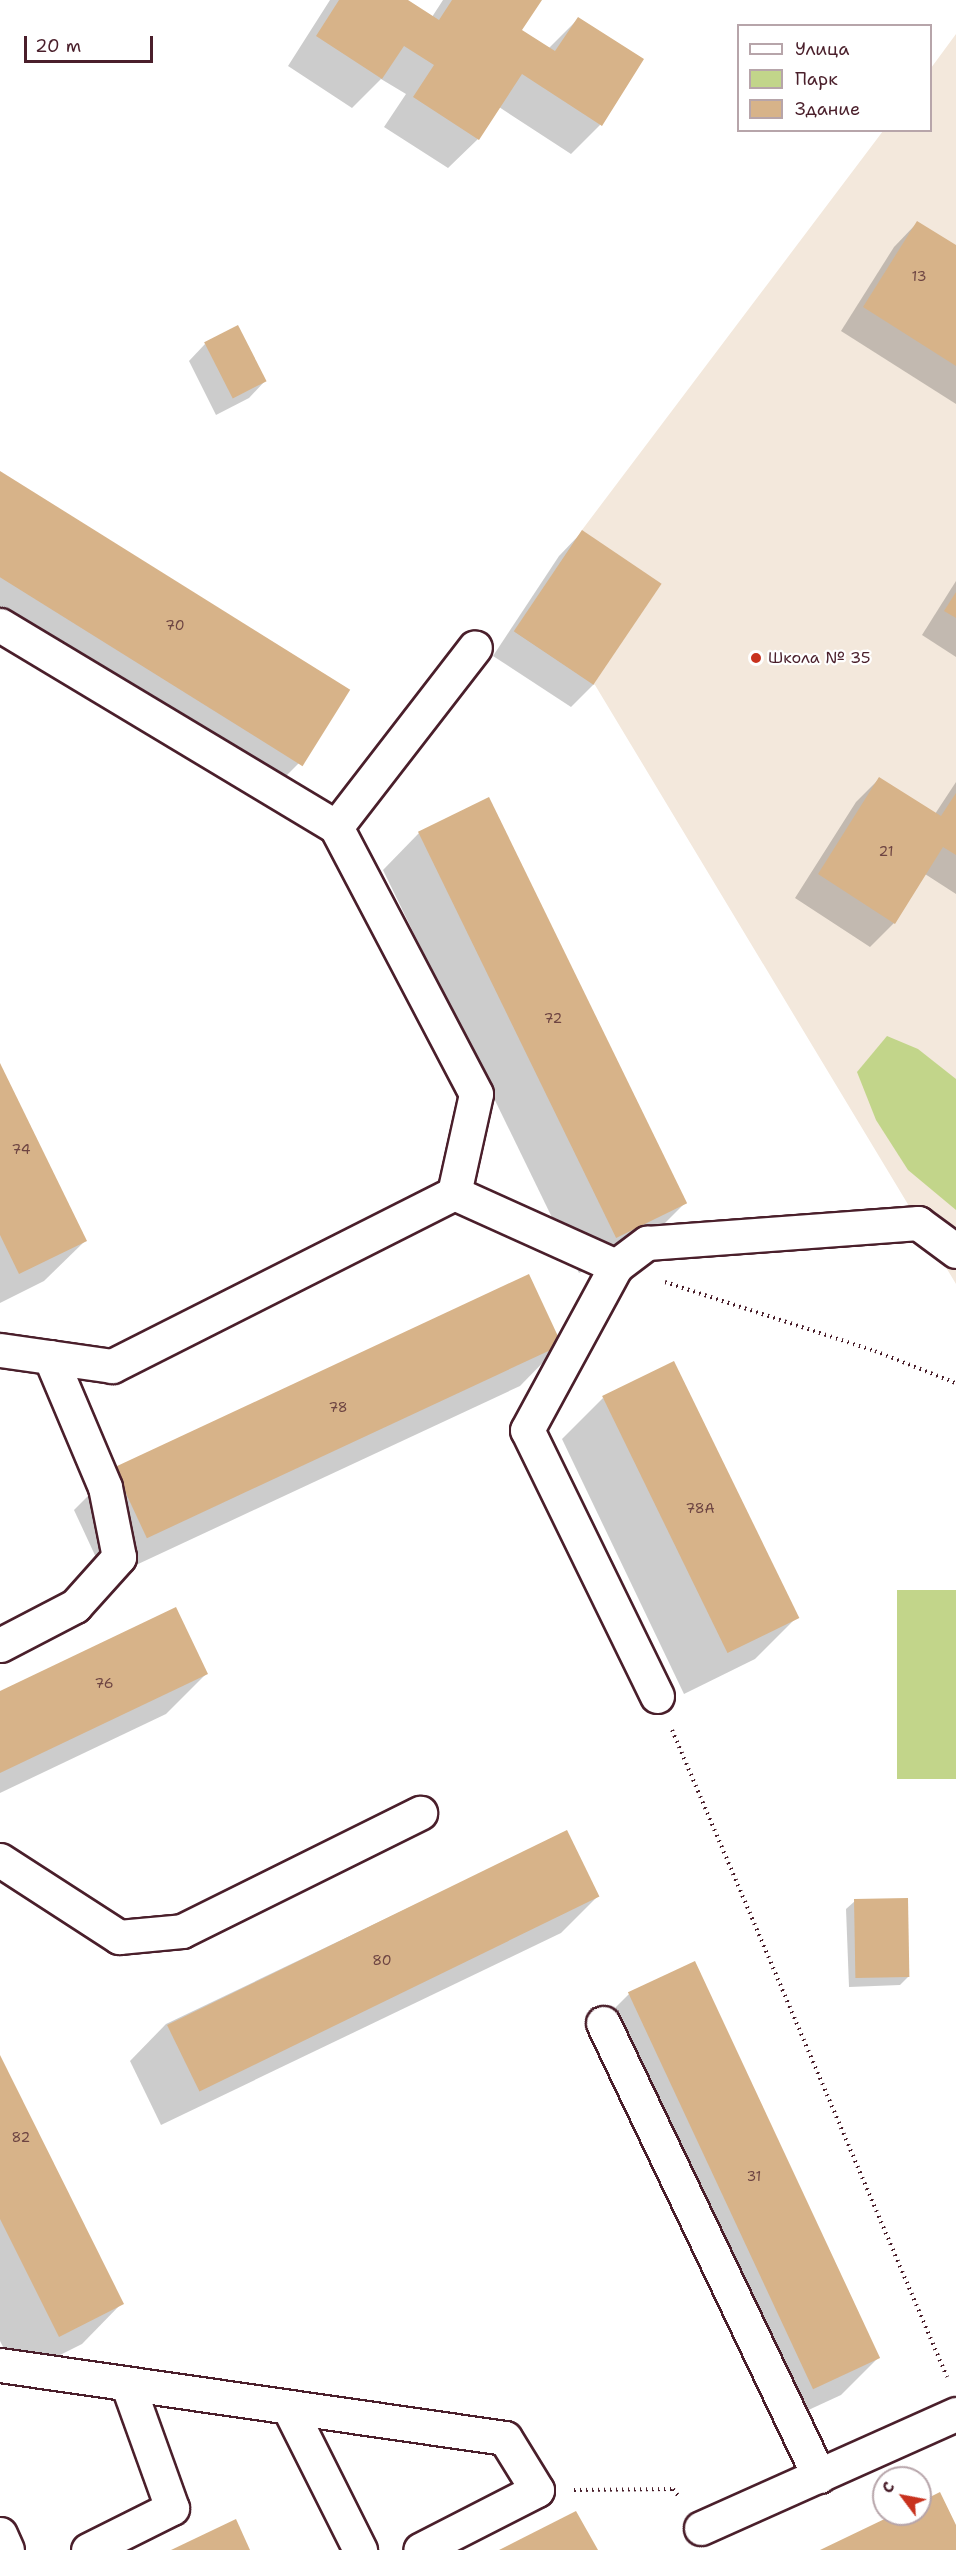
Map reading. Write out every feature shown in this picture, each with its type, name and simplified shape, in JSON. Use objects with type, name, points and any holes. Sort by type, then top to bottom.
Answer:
[{"type":"lane","points":[[0,625],[336,826],[476,1094],[454,1193]]},
{"type":"lane","points":[[336,826],[475,648]]},
{"type":"lane","points":[[454,1193],[616,1266]]},
{"type":"lane","points":[[0,1350],[112,1366],[454,1193]]},
{"type":"lane","points":[[657,1696],[527,1430],[616,1266],[647,1243],[918,1223],[956,1251]]},
{"type":"lane","points":[[0,1645],[75,1606],[119,1557],[105,1487],[50,1357]]},
{"type":"lane","points":[[0,1860],[119,1937],[182,1931],[420,1813]]},
{"type":"lane","points":[[603,2024],[819,2476]]},
{"type":"lane","points":[[0,2365],[128,2386],[505,2438],[537,2490],[420,2550]]},
{"type":"lane","points":[[88,2550],[172,2508],[128,2386]]},
{"type":"lane","points":[[701,2528],[819,2476],[954,2401]]},
{"type":"lane","points":[[289,2408],[360,2550]]},
{"type":"lane","points":[[0,2534],[8,2550]]},
{"type":"path","points":[[616,1266],[874,1351],[956,1383]]},
{"type":"path","points":[[657,1696],[954,2401]]},
{"type":"path","points":[[537,2490],[673,2489],[701,2528]]},
{"type":"shaded area","name":"Школа № 35","points":[[956,34],[956,1284],[595,685],[515,632],[582,530],[882,132],[932,132],[932,67]]},
{"type":"green space","points":[[887,1036],[918,1049],[956,1079],[956,1210],[908,1170],[876,1120],[857,1072]]},
{"type":"green space","points":[[897,1590],[956,1590],[956,1779],[897,1779]]},
{"type":"building","points":[[339,0],[408,0],[439,20],[452,0],[542,0],[522,30],[555,51],[578,17],[644,59],[602,126],[522,74],[479,140],[413,97],[434,65],[404,46],[382,79],[316,36]]},
{"type":"building","points":[[917,221],[956,245],[956,366],[863,307]]},
{"type":"building","points":[[238,325],[267,381],[233,398],[204,342]]},
{"type":"building","points":[[0,471],[350,690],[303,766],[0,577]]},
{"type":"building","points":[[582,530],[662,584],[593,685],[514,631]]},
{"type":"building","points":[[956,592],[956,618],[944,611]]},
{"type":"building","points":[[879,777],[941,816],[956,793],[956,855],[943,847],[895,924],[818,874]]},
{"type":"building","points":[[489,797],[687,1203],[616,1238],[418,832]]},
{"type":"building","points":[[0,1063],[87,1241],[19,1274],[0,1235]]},
{"type":"building","points":[[529,1274],[562,1345],[147,1538],[114,1468]]},
{"type":"building","points":[[674,1361],[799,1618],[727,1653],[602,1396]]},
{"type":"building","points":[[176,1607],[208,1674],[0,1773],[0,1691]]},
{"type":"building","points":[[567,1830],[599,1897],[199,2092],[167,2025]]},
{"type":"building","points":[[908,1898],[909,1977],[855,1978],[854,1899]]},
{"type":"building","points":[[695,1961],[880,2358],[813,2389],[628,1992]]},
{"type":"building","points":[[0,2055],[124,2304],[59,2337],[0,2219]]},
{"type":"building","points":[[940,2492],[956,2525],[956,2550],[820,2550],[872,2525],[932,2526],[932,2496]]},
{"type":"building","points":[[576,2511],[598,2550],[499,2550]]},
{"type":"building","points":[[236,2519],[250,2550],[171,2550]]},
{"type":"place","name":"Школа № 35","points":[[756,658]]}]
